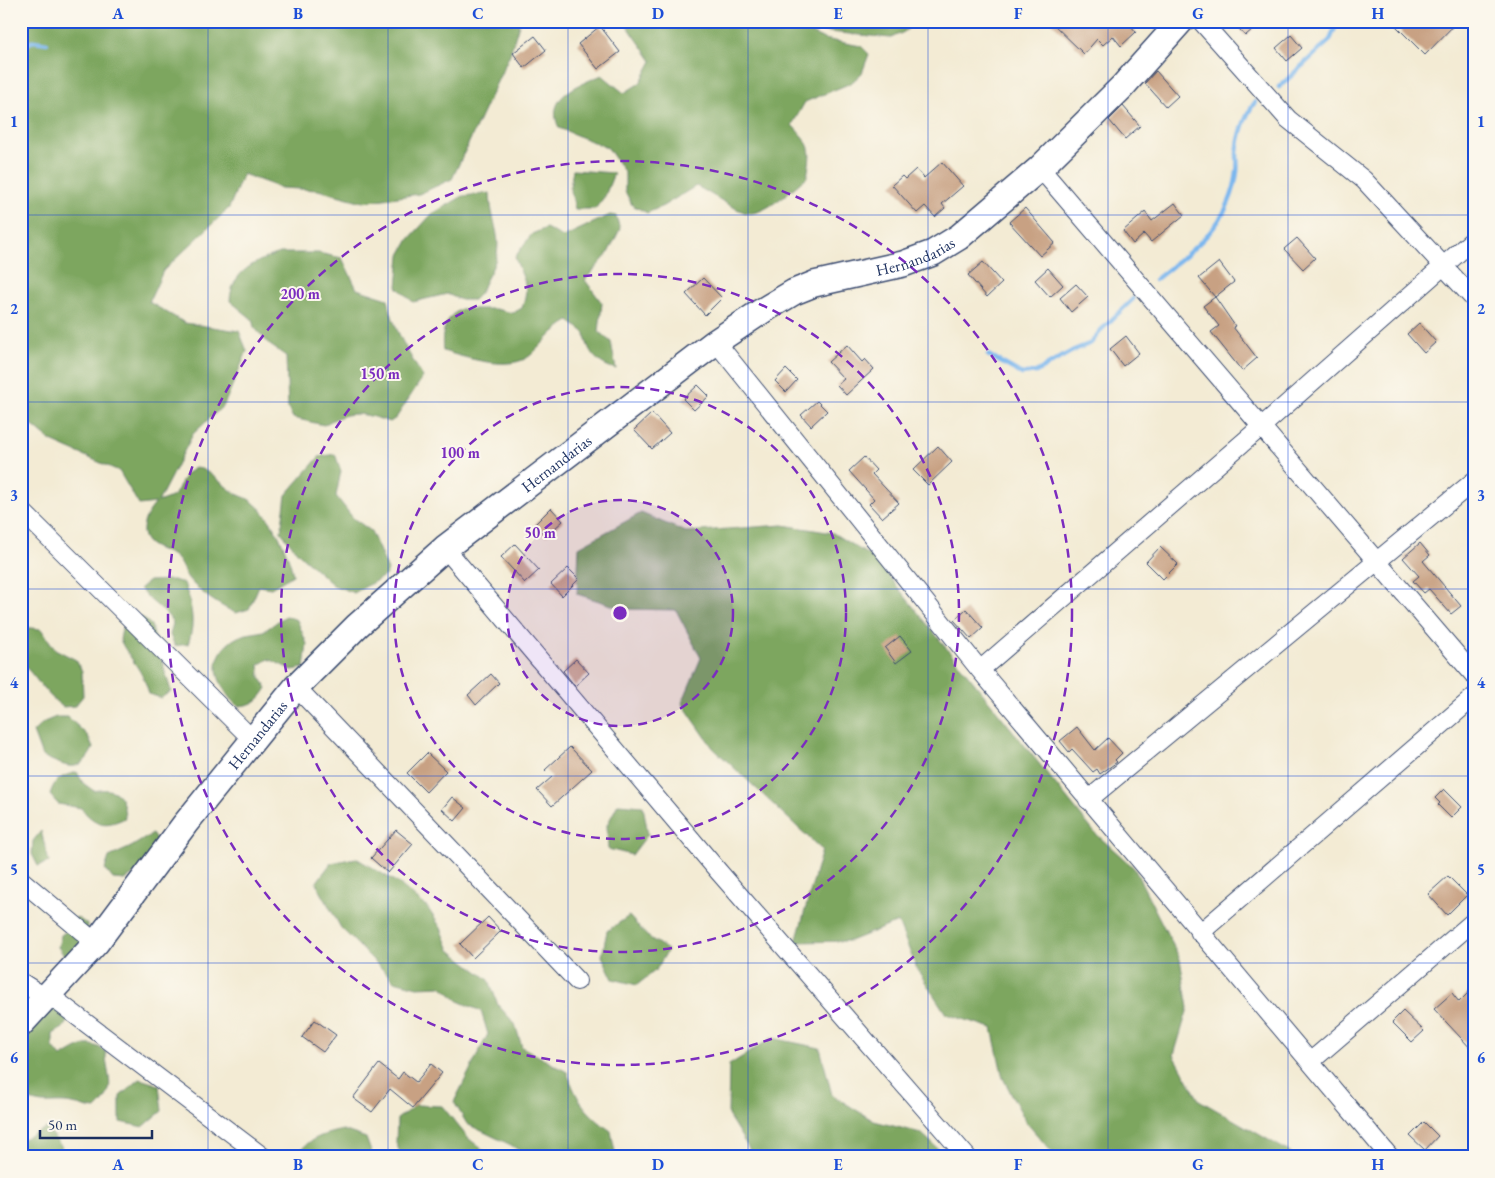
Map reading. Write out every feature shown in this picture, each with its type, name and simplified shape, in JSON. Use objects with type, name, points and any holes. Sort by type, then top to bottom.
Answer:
[{"type":"street","name":"Hernandarias","points":[[21,1024],[96,944],[184,824],[296,687],[357,626],[444,548],[716,342],[762,311],[807,287],[903,264],[933,253],[959,237],[1040,168],[1122,86],[1181,21]]},
{"type":"street","points":[[1201,21],[1288,120],[1364,180],[1474,299]]},
{"type":"street","points":[[1040,168],[1474,675]]},
{"type":"street","points":[[980,670],[1261,427],[1474,239]]},
{"type":"street","points":[[716,342],[980,670],[1390,1157]]},
{"type":"street","points":[[1088,800],[1474,481]]},
{"type":"street","points":[[25,514],[252,739]]},
{"type":"street","points":[[444,548],[706,857],[967,1157]]},
{"type":"street","points":[[296,687],[577,981]]},
{"type":"street","points":[[1200,933],[1474,697]]},
{"type":"street","points":[[21,880],[96,944]]},
{"type":"street","points":[[1310,1062],[1474,921]]},
{"type":"street","points":[[21,982],[48,997],[263,1157]]},
{"type":"green space","points":[[21,21],[520,21],[510,54],[452,179],[419,194],[363,202],[318,190],[281,188],[243,174],[229,208],[163,271],[149,302],[185,323],[239,331],[247,351],[224,405],[193,434],[158,502],[174,496],[186,474],[196,467],[212,475],[235,493],[250,500],[262,510],[279,537],[288,557],[293,575],[271,588],[259,586],[249,609],[236,613],[216,602],[192,583],[175,557],[147,542],[143,533],[144,524],[156,503],[139,505],[119,471],[51,441],[21,416]]},
{"type":"green space","points":[[624,21],[787,21],[824,39],[861,46],[869,54],[862,73],[851,83],[805,102],[792,125],[809,148],[810,159],[807,177],[779,200],[763,210],[748,213],[737,209],[696,186],[663,206],[647,213],[632,205],[625,191],[625,173],[608,148],[559,128],[556,117],[556,108],[566,93],[602,75],[624,93],[640,83],[652,61]]},
{"type":"green space","points":[[807,21],[917,21],[904,32],[891,38],[819,31]]},
{"type":"green space","points":[[573,170],[614,173],[605,196],[595,209],[575,209],[570,187]]},
{"type":"green space","points":[[490,193],[498,245],[497,254],[481,292],[473,300],[461,300],[447,294],[413,302],[397,287],[400,255],[409,239],[432,214],[463,196]]},
{"type":"green space","points":[[610,215],[616,216],[620,229],[607,255],[585,280],[602,303],[599,332],[611,342],[616,369],[603,364],[594,356],[588,346],[585,333],[569,321],[554,332],[532,354],[523,360],[513,363],[476,360],[443,351],[443,333],[447,322],[461,309],[495,309],[513,313],[522,308],[526,287],[515,257],[532,234],[546,228],[563,237]]},
{"type":"green space","points":[[280,253],[318,253],[342,258],[357,289],[388,299],[397,330],[423,377],[396,418],[390,422],[372,416],[356,414],[341,417],[324,425],[293,418],[288,408],[286,356],[270,345],[254,327],[252,319],[230,301],[231,291],[235,282],[246,269]]},
{"type":"green space","points":[[335,454],[341,471],[336,496],[353,518],[371,531],[388,570],[386,575],[354,593],[333,585],[298,553],[281,532],[286,495],[319,457]]},
{"type":"green space","points":[[641,513],[686,532],[783,525],[833,533],[875,559],[1094,832],[1134,868],[1180,959],[1188,1008],[1174,1055],[1199,1100],[1288,1151],[1292,1157],[1056,1157],[1026,1122],[1003,1078],[992,1028],[946,1014],[917,969],[898,922],[850,941],[796,942],[822,850],[713,748],[682,703],[701,658],[676,610],[624,609],[577,594],[579,547]]},
{"type":"green space","points":[[173,580],[184,583],[192,621],[188,644],[175,646],[170,635],[173,623],[170,618],[140,588],[149,581]]},
{"type":"green space","points":[[286,616],[297,620],[307,644],[304,668],[292,670],[269,659],[259,665],[260,677],[267,688],[255,701],[248,705],[238,706],[232,701],[220,681],[217,666],[221,653],[236,638],[245,634],[263,631]]},
{"type":"green space","points":[[142,617],[151,625],[171,691],[161,698],[149,694],[140,671],[120,640],[122,628],[130,618]]},
{"type":"green space","points":[[21,627],[41,629],[55,649],[76,660],[82,671],[83,696],[75,706],[63,707],[57,703],[21,662]]},
{"type":"green space","points":[[56,717],[68,717],[88,736],[93,748],[83,762],[71,766],[42,756],[33,732],[44,722]]},
{"type":"green space","points":[[77,772],[83,783],[94,791],[108,790],[118,794],[123,804],[125,818],[112,823],[101,823],[91,818],[81,808],[58,804],[50,795],[54,785],[59,779]]},
{"type":"green space","points":[[618,804],[643,806],[648,834],[632,855],[608,849],[607,825]]},
{"type":"green space","points":[[41,831],[49,862],[38,866],[32,854],[33,841]]},
{"type":"green space","points":[[152,834],[159,844],[136,873],[125,880],[113,879],[105,869],[109,857],[131,847]]},
{"type":"green space","points":[[356,858],[398,883],[427,907],[441,928],[450,950],[489,980],[498,1005],[515,1024],[522,1047],[567,1072],[583,1106],[611,1131],[616,1157],[529,1157],[511,1145],[467,1124],[454,1102],[488,1034],[481,1011],[460,1002],[441,986],[417,987],[394,981],[341,928],[316,883],[331,863]]},
{"type":"green space","points":[[629,916],[647,936],[668,950],[656,970],[637,985],[613,979],[602,956],[607,931]]},
{"type":"green space","points":[[76,917],[87,924],[90,936],[66,958],[58,947],[61,935],[72,927]]},
{"type":"green space","points":[[59,998],[70,1017],[63,1028],[53,1034],[53,1047],[61,1057],[78,1047],[89,1045],[94,1045],[106,1052],[109,1088],[107,1095],[96,1109],[65,1103],[40,1103],[28,1099],[21,1094],[21,1032]]},
{"type":"green space","points":[[772,1038],[820,1048],[832,1095],[874,1121],[921,1133],[947,1157],[754,1157],[728,1115],[729,1065]]},
{"type":"green space","points":[[140,1079],[159,1085],[162,1111],[143,1127],[120,1122],[120,1096]]},
{"type":"green space","points":[[416,1105],[442,1106],[468,1138],[492,1157],[402,1157],[396,1143],[397,1119]]},
{"type":"green space","points":[[46,1128],[62,1147],[54,1157],[21,1157],[21,1140]]},
{"type":"green space","points":[[343,1130],[366,1138],[373,1157],[297,1157],[305,1145],[311,1141],[323,1135]]},
{"type":"building","points":[[1050,21],[1127,21],[1136,32],[1121,46],[1113,36],[1103,45],[1097,39],[1084,54]]},
{"type":"building","points":[[1233,21],[1262,21],[1245,36]]},
{"type":"building","points":[[1391,21],[1458,21],[1425,55]]},
{"type":"building","points":[[600,26],[620,52],[598,69],[578,44]]},
{"type":"building","points":[[1291,35],[1302,48],[1287,61],[1276,48]]},
{"type":"building","points":[[535,36],[546,50],[524,68],[513,53]]},
{"type":"building","points":[[1156,71],[1178,96],[1166,107],[1145,83]]},
{"type":"building","points":[[1123,106],[1140,126],[1125,139],[1109,120]]},
{"type":"building","points":[[942,162],[963,186],[942,204],[945,208],[935,217],[925,206],[917,213],[892,185],[902,176],[905,179],[916,169],[924,178]]},
{"type":"building","points":[[1175,203],[1184,215],[1151,242],[1144,234],[1133,244],[1123,231],[1145,212],[1152,221]]},
{"type":"building","points":[[1025,208],[1055,243],[1040,256],[1009,222]]},
{"type":"building","points":[[1297,238],[1315,258],[1303,269],[1284,249]]},
{"type":"building","points":[[983,262],[1002,283],[987,297],[968,275]]},
{"type":"building","points":[[1219,262],[1234,282],[1215,297],[1199,278]]},
{"type":"building","points":[[1048,268],[1063,285],[1050,297],[1035,280]]},
{"type":"building","points":[[703,278],[722,298],[705,315],[686,294]]},
{"type":"building","points":[[1076,284],[1088,297],[1071,312],[1060,298]]},
{"type":"building","points":[[1215,297],[1235,326],[1233,327],[1257,358],[1242,371],[1211,332],[1219,326],[1203,306]]},
{"type":"building","points":[[1419,323],[1436,342],[1424,353],[1407,334]]},
{"type":"building","points":[[1126,336],[1139,353],[1123,366],[1110,349]]},
{"type":"building","points":[[847,345],[862,362],[865,359],[874,369],[846,395],[837,385],[844,379],[828,362]]},
{"type":"building","points":[[786,369],[797,380],[786,392],[775,381]]},
{"type":"building","points":[[698,385],[709,396],[694,410],[683,399]]},
{"type":"building","points":[[817,401],[827,411],[811,426],[801,415]]},
{"type":"building","points":[[652,413],[670,433],[652,449],[634,430]]},
{"type":"building","points":[[938,446],[952,462],[928,485],[913,470]]},
{"type":"building","points":[[864,457],[876,470],[872,474],[899,503],[882,518],[869,504],[874,499],[849,471]]},
{"type":"building","points":[[551,508],[563,521],[546,536],[535,524]]},
{"type":"building","points":[[1420,543],[1430,555],[1423,561],[1461,606],[1451,614],[1429,589],[1424,593],[1413,581],[1419,576],[1403,558]]},
{"type":"building","points":[[515,544],[539,570],[525,583],[501,557]]},
{"type":"building","points":[[1160,547],[1178,564],[1163,579],[1146,562]]},
{"type":"building","points":[[568,568],[579,579],[562,596],[551,584]]},
{"type":"building","points":[[966,609],[983,628],[971,639],[954,620]]},
{"type":"building","points":[[900,636],[912,651],[896,663],[885,648]]},
{"type":"building","points":[[576,659],[589,673],[575,686],[563,671]]},
{"type":"building","points":[[491,674],[499,683],[476,705],[468,695]]},
{"type":"building","points":[[1077,727],[1095,750],[1108,738],[1122,753],[1115,760],[1117,762],[1100,774],[1097,769],[1093,772],[1072,749],[1069,752],[1060,741]]},
{"type":"building","points":[[570,747],[592,770],[552,806],[537,790],[552,777],[545,770]]},
{"type":"building","points":[[427,753],[446,771],[426,792],[407,773]]},
{"type":"building","points":[[1444,789],[1462,807],[1451,818],[1438,805],[1440,803],[1435,798]]},
{"type":"building","points":[[452,797],[466,808],[455,821],[442,809]]},
{"type":"building","points":[[396,830],[413,844],[388,873],[371,858]]},
{"type":"building","points":[[1448,876],[1467,895],[1447,915],[1428,894]]},
{"type":"building","points":[[488,917],[501,931],[473,958],[460,944]]},
{"type":"building","points":[[1474,987],[1474,1052],[1434,1009],[1452,993],[1459,1002]]},
{"type":"building","points":[[1403,1011],[1424,1031],[1412,1042],[1392,1022]]},
{"type":"building","points":[[315,1020],[336,1035],[323,1052],[302,1037]]},
{"type":"building","points":[[379,1064],[398,1079],[403,1072],[416,1082],[431,1064],[442,1073],[413,1108],[390,1089],[372,1112],[353,1098]]},
{"type":"building","points":[[1424,1122],[1438,1136],[1425,1150],[1410,1136]]},
{"type":"waterway","points":[[1279,87],[1330,40],[1338,21]]},
{"type":"waterway","points":[[21,46],[34,41],[47,43]]},
{"type":"waterway","points":[[1155,280],[1208,234],[1227,207],[1237,172],[1237,153],[1241,133],[1248,113],[1255,102]]},
{"type":"waterway","points":[[988,355],[1022,374],[1036,372],[1074,350],[1091,343],[1101,330],[1133,299]]}]
